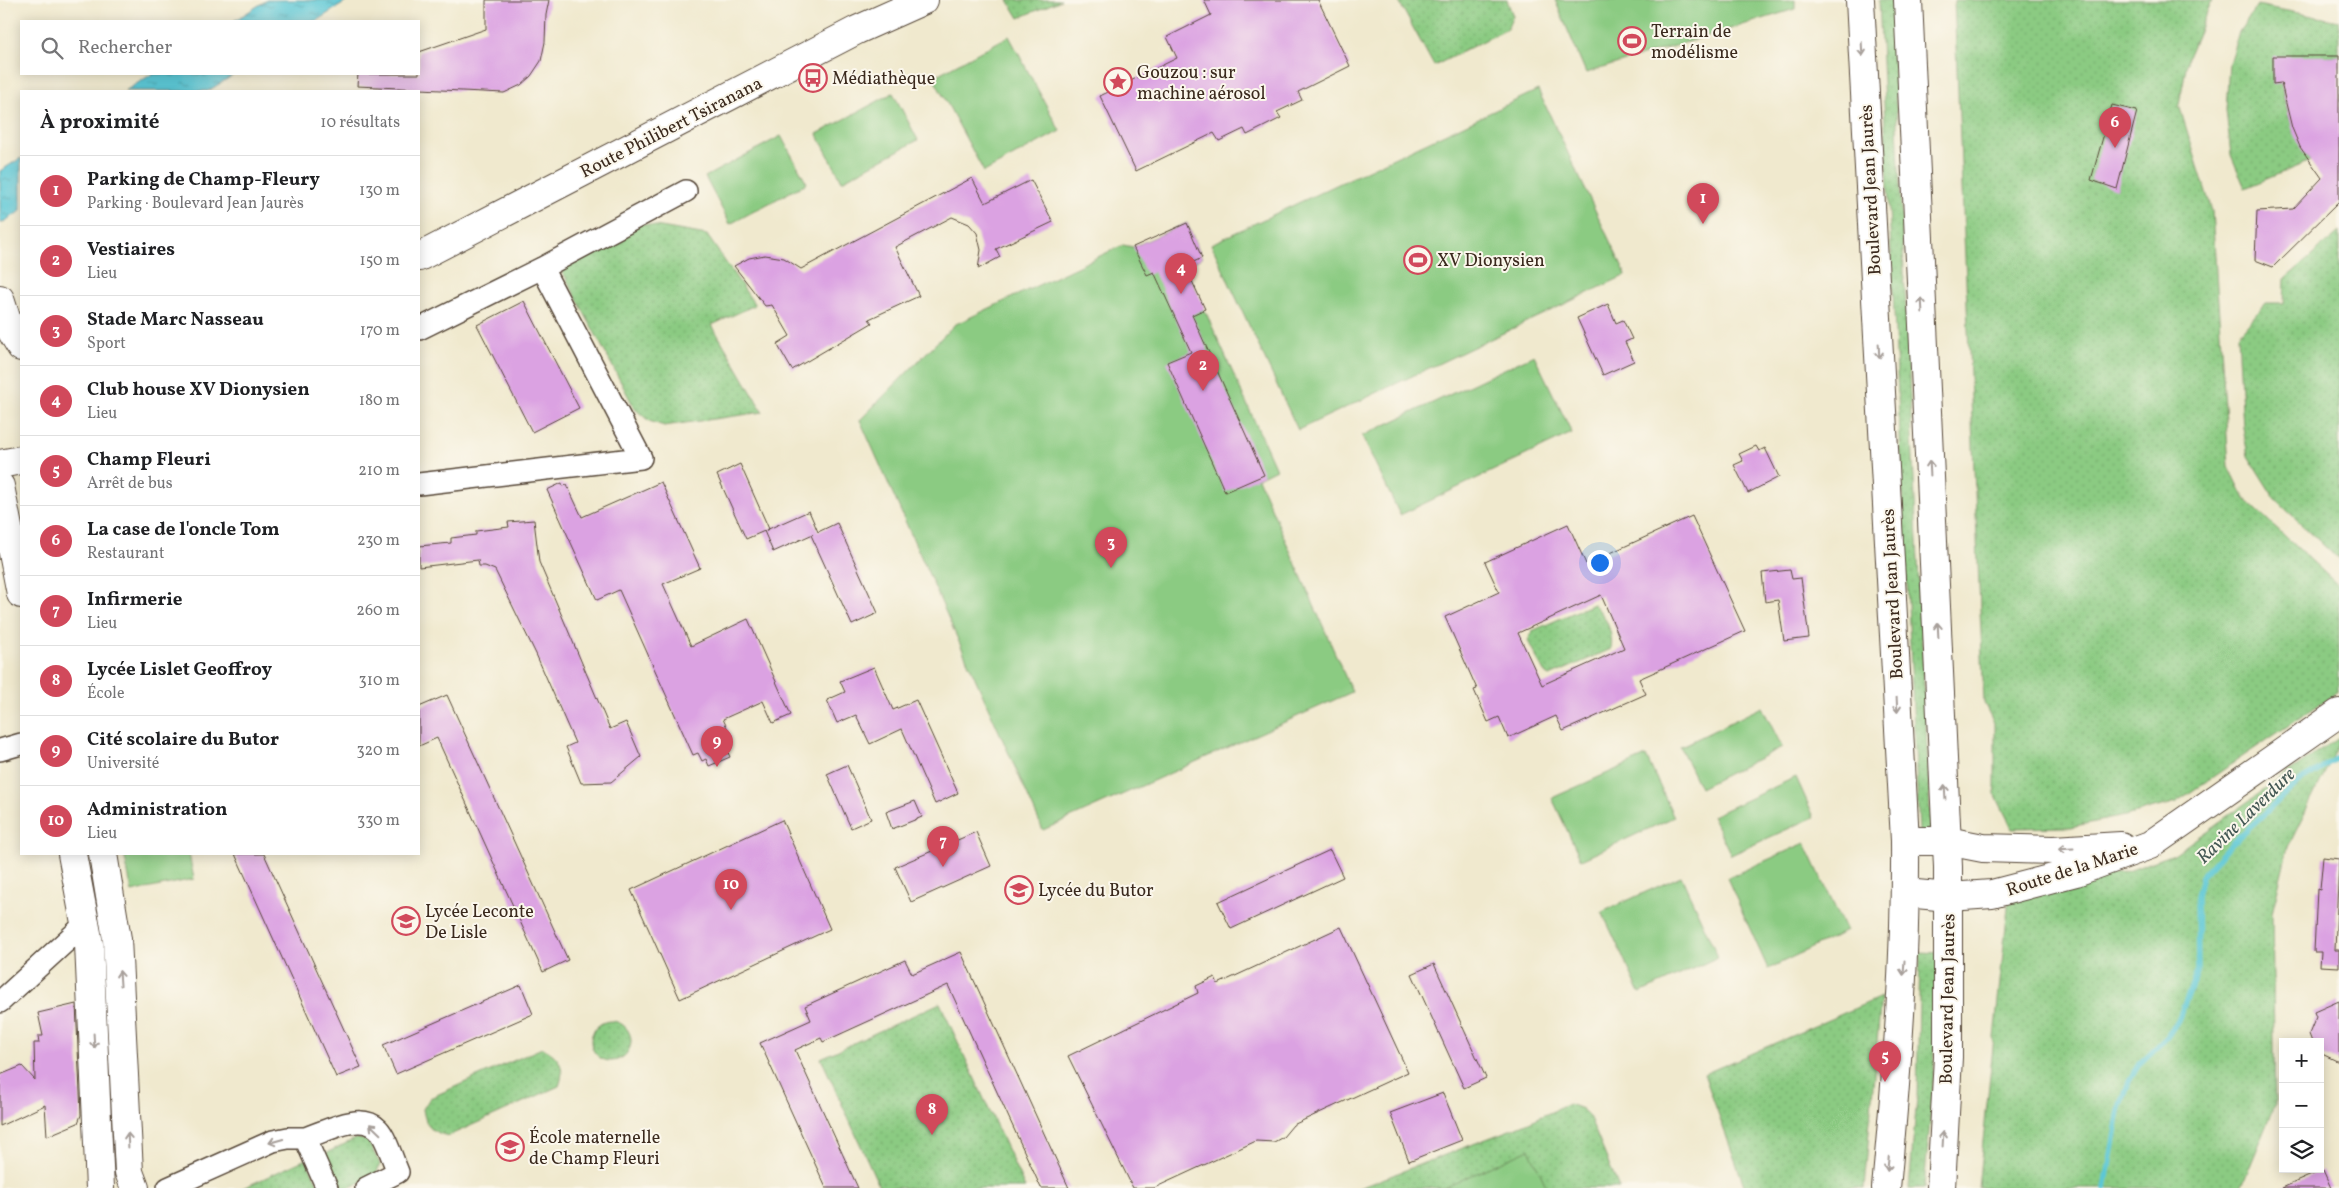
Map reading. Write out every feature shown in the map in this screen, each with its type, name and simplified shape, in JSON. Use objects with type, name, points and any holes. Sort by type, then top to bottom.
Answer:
[{"type":"main road","name":"Route Philibert Tsiranana","points":[[420,256],[857,30],[924,0]]},
{"type":"main road","name":"Boulevard Jean Jaurès","points":[[1860,0],[1905,841],[1901,1006],[1886,1188]]},
{"type":"main road","name":"Boulevard Jean Jaurès","points":[[1908,0],[1949,897],[1948,1057],[1941,1188]]},
{"type":"main road","points":[[0,299],[10,334]]},
{"type":"main road","points":[[0,464],[20,460]]},
{"type":"main road","points":[[0,486],[20,589]]},
{"type":"main road","name":"Route de la Marie","points":[[1905,893],[1949,897],[1992,894],[2076,872],[2150,845],[2339,713]]},
{"type":"main road","name":"Route de la Marie","points":[[1905,841],[1947,841],[1982,848],[2053,850],[2150,845]]},
{"type":"main road","points":[[72,855],[89,944],[100,1188]]},
{"type":"main road","points":[[103,855],[117,940],[130,1172],[135,1188]]},
{"type":"street","points":[[420,329],[542,268],[686,191]]},
{"type":"street","points":[[420,484],[641,458],[542,268]]},
{"type":"street","points":[[0,750],[20,744]]},
{"type":"street","points":[[0,1002],[85,924]]},
{"type":"street","points":[[168,1188],[273,1141],[305,1138],[357,1121],[369,1123],[379,1130],[398,1172],[366,1188]]},
{"type":"street","points":[[305,1138],[328,1188]]},
{"type":"green space","points":[[1008,0],[1061,0],[1019,18]]},
{"type":"green space","points":[[1398,0],[1507,0],[1513,16],[1507,29],[1434,66]]},
{"type":"green space","name":"Terrain de modélisme","points":[[1555,0],[1795,0],[1795,9],[1586,73]]},
{"type":"green space","points":[[1879,0],[1891,0],[1931,832],[1919,832]]},
{"type":"green space","points":[[1954,0],[2212,0],[2188,57],[2179,105],[2212,211],[2229,466],[2245,499],[2339,586],[2339,691],[2176,802],[2125,816],[2070,827],[2012,828],[1995,794],[1995,725],[1984,703]]},
{"type":"green space","points":[[2257,5],[2339,21],[2339,56],[2273,57],[2273,83],[2281,83],[2291,123],[2299,143],[2310,161],[2245,188],[2231,155],[2226,110],[2229,63],[2239,32]]},
{"type":"green space","points":[[1009,36],[1060,131],[984,172],[933,77]]},
{"type":"green space","name":"XV Dionysien","points":[[1538,90],[1626,275],[1298,430],[1211,244]]},
{"type":"green space","points":[[893,93],[918,140],[842,181],[817,134]]},
{"type":"green space","points":[[781,136],[807,183],[730,224],[705,177]]},
{"type":"green space","points":[[638,223],[707,235],[755,305],[712,325],[763,412],[664,426],[649,421],[635,409],[558,263]]},
{"type":"green space","points":[[1187,223],[1202,258],[1185,266],[1276,469],[1258,478],[1352,692],[1043,830],[860,420],[954,325],[1123,245],[1133,247]]},
{"type":"green space","points":[[2339,232],[2339,560],[2275,499],[2248,456],[2243,428],[2238,335],[2266,303],[2284,303],[2285,279]]},
{"type":"green space","points":[[1534,355],[1572,433],[1400,515],[1362,436]]},
{"type":"green space","points":[[1593,604],[1608,624],[1612,643],[1611,649],[1550,676],[1544,672],[1528,641],[1532,631]]},
{"type":"green space","points":[[1762,707],[1782,747],[1700,788],[1680,747]]},
{"type":"green space","points":[[2339,737],[2339,744],[2288,847],[2272,913],[2275,1106],[2241,1188],[1978,1188],[2009,897],[2128,871],[2174,854]]},
{"type":"green space","points":[[1646,756],[1674,817],[1581,860],[1552,798]]},
{"type":"green space","points":[[1796,777],[1814,817],[1731,855],[1712,816]]},
{"type":"green space","points":[[1805,843],[1846,931],[1768,969],[1727,878]]},
{"type":"green space","points":[[124,855],[189,855],[194,879],[132,892]]},
{"type":"green space","points":[[1681,876],[1718,957],[1640,993],[1602,912]]},
{"type":"green space","points":[[1920,952],[1941,953],[1932,1099],[1924,1188],[1909,1188],[1917,1097]]},
{"type":"green space","points":[[1881,997],[1864,1188],[1745,1188],[1704,1074]]},
{"type":"green space","points":[[940,1003],[1025,1188],[880,1188],[821,1058]]},
{"type":"green space","points":[[607,1021],[615,1021],[622,1024],[628,1030],[631,1041],[628,1052],[622,1058],[615,1061],[607,1061],[600,1058],[594,1052],[591,1045],[591,1037],[594,1030],[600,1024]]},
{"type":"green space","points":[[542,1048],[553,1054],[560,1063],[562,1073],[559,1086],[448,1136],[433,1130],[427,1124],[423,1109],[430,1098]]},
{"type":"green space","points":[[1569,1104],[1582,1109],[1589,1116],[1619,1188],[1359,1188],[1520,1126]]},
{"type":"green space","points":[[357,1138],[368,1141],[380,1164],[376,1175],[348,1188],[332,1188],[318,1157]]},
{"type":"green space","points":[[1529,1149],[1547,1188],[1444,1188]]},
{"type":"green space","points":[[306,1159],[320,1188],[243,1188]]},
{"type":"water","points":[[267,0],[349,0],[318,20],[236,20]]},
{"type":"water","points":[[150,75],[233,75],[210,90],[127,90]]},
{"type":"water","points":[[20,159],[20,212],[0,224],[0,171]]},
{"type":"building","points":[[486,0],[549,0],[541,61],[531,76],[521,85],[504,93],[357,86],[358,75],[420,75],[420,52],[486,29]]},
{"type":"building","points":[[1204,0],[1318,0],[1350,66],[1298,92],[1302,100],[1277,112],[1281,118],[1247,135],[1244,129],[1219,141],[1214,133],[1136,171],[1100,96],[1177,58],[1167,37],[1211,15]]},
{"type":"building","points":[[2273,56],[2339,56],[2339,202],[2273,267],[2255,260],[2257,211],[2293,209],[2322,178],[2300,147],[2292,128],[2281,83],[2273,84]]},
{"type":"building","points":[[2112,105],[2137,111],[2117,189],[2091,180]]},
{"type":"building","points":[[972,178],[985,203],[1031,180],[1053,222],[996,249],[1000,257],[978,269],[981,250],[977,233],[969,224],[952,217],[895,247],[919,296],[869,319],[872,323],[792,370],[777,344],[790,336],[772,305],[765,306],[734,266],[749,258],[765,255],[784,258],[801,269]]},
{"type":"building","points":[[1187,223],[1202,258],[1185,266],[1205,309],[1192,315],[1264,475],[1225,492],[1167,362],[1191,352],[1154,272],[1147,275],[1133,247]]},
{"type":"building","points":[[524,301],[579,408],[532,432],[477,325]]},
{"type":"building","points":[[1608,304],[1616,323],[1623,320],[1632,339],[1625,342],[1634,361],[1603,375],[1577,318]]},
{"type":"building","points":[[1756,446],[1759,451],[1765,448],[1779,477],[1748,493],[1734,465],[1743,461],[1739,454]]},
{"type":"building","points":[[740,464],[769,529],[746,539],[717,475]]},
{"type":"building","points":[[661,482],[700,568],[663,584],[691,646],[748,619],[791,715],[773,723],[763,701],[723,719],[732,738],[727,740],[730,748],[727,750],[730,757],[709,766],[706,759],[702,761],[698,753],[693,755],[619,590],[597,600],[547,490],[562,483],[563,486],[567,485],[582,517]]},
{"type":"building","points":[[809,511],[818,532],[837,523],[878,613],[852,625],[811,535],[813,534],[773,552],[764,531]]},
{"type":"building","points":[[1692,516],[1745,631],[1639,679],[1646,694],[1563,731],[1556,716],[1508,738],[1499,717],[1488,722],[1474,690],[1477,689],[1445,617],[1499,592],[1485,562],[1568,524],[1586,564]],"holes":[[[1601,595],[1624,648],[1542,685],[1518,633]]]},
{"type":"building","points":[[534,520],[539,562],[610,729],[626,722],[641,757],[611,782],[581,783],[566,747],[575,743],[536,654],[495,570],[479,566],[478,560],[420,567],[420,546],[451,543],[451,538],[476,535],[476,531],[509,527],[508,522]]},
{"type":"building","points":[[1790,570],[1792,579],[1801,578],[1809,638],[1784,641],[1778,600],[1765,602],[1762,573]]},
{"type":"building","points":[[874,667],[893,710],[916,700],[958,793],[935,804],[902,729],[870,744],[856,715],[837,723],[827,700],[845,692],[840,681]]},
{"type":"building","points":[[447,695],[568,960],[543,972],[437,738],[420,746],[420,707]]},
{"type":"building","points":[[847,765],[871,819],[851,828],[827,774]]},
{"type":"building","points":[[915,801],[922,817],[892,829],[886,812]]},
{"type":"building","points":[[782,820],[830,929],[680,999],[631,890]]},
{"type":"building","points":[[976,832],[991,866],[911,902],[895,867]]},
{"type":"building","points":[[1330,850],[1343,877],[1231,929],[1218,902]]},
{"type":"building","points":[[235,855],[264,855],[361,1067],[336,1077]]},
{"type":"building","points":[[2323,857],[2339,859],[2335,950],[2339,950],[2339,967],[2320,966],[2321,952],[2314,952],[2317,889],[2320,890]]},
{"type":"building","points":[[1341,927],[1408,1072],[1293,1125],[1283,1137],[1274,1142],[1256,1141],[1154,1188],[1133,1188],[1068,1056],[1198,993],[1196,986],[1215,977],[1218,984]]},
{"type":"building","points":[[961,952],[1069,1188],[1041,1188],[948,985],[823,1042],[821,1038],[795,1050],[858,1188],[826,1188],[760,1043],[811,1020],[805,1006],[905,960],[912,974]]},
{"type":"building","points":[[1434,964],[1486,1078],[1464,1088],[1412,974]]},
{"type":"building","points":[[521,985],[533,1014],[396,1074],[383,1045]]},
{"type":"building","points":[[2339,1001],[2339,1062],[2324,1055],[2324,1038],[2310,1038],[2309,1034],[2316,1017],[2314,1012]]},
{"type":"building","points":[[76,1004],[81,1115],[78,1123],[47,1136],[45,1105],[0,1126],[0,1075],[22,1066],[35,1080],[34,1043],[39,1043],[38,1036],[43,1036],[38,1013]]},
{"type":"building","points":[[1443,1093],[1462,1140],[1409,1161],[1390,1113]]},
{"type":"building","points":[[2324,1172],[2331,1188],[2282,1188],[2316,1173]]},
{"type":"waterway","name":"Ravine Laverdure","points":[[2105,1188],[2119,1111],[2129,1081],[2139,1064],[2167,1037],[2178,1020],[2198,970],[2197,896],[2202,876],[2231,844],[2300,781],[2339,757]]},
{"type":"place","name":"Terrain de modélisme","points":[[1632,41]]},
{"type":"place","name":"Médiathèque","points":[[813,78]]},
{"type":"place","name":"Gouzou : sur machine aérosol","points":[[1118,82]]},
{"type":"place","name":"La case de l'oncle Tom","points":[[2115,148]]},
{"type":"place","name":"Parking de Champ-Fleury","points":[[1703,224]]},
{"type":"place","name":"XV Dionysien","points":[[1418,260]]},
{"type":"place","name":"Club house XV Dionysien","points":[[1181,294]]},
{"type":"place","name":"Vestiaires","points":[[1203,391]]},
{"type":"place","name":"Stade Marc Nasseau","points":[[1111,568]]},
{"type":"place","name":"Cité scolaire du Butor","points":[[717,767]]},
{"type":"place","name":"Infirmerie","points":[[943,867]]},
{"type":"place","name":"Lycée du Butor","points":[[1019,890]]},
{"type":"place","name":"Administration","points":[[731,910]]},
{"type":"place","name":"Lycée Leconte De Lisle","points":[[406,921]]},
{"type":"place","name":"Champ Fleuri","points":[[1885,1082]]},
{"type":"place","name":"Lycée Lislet Geoffroy","points":[[932,1135]]},
{"type":"place","name":"École maternelle de Champ Fleuri","points":[[510,1147]]}]
